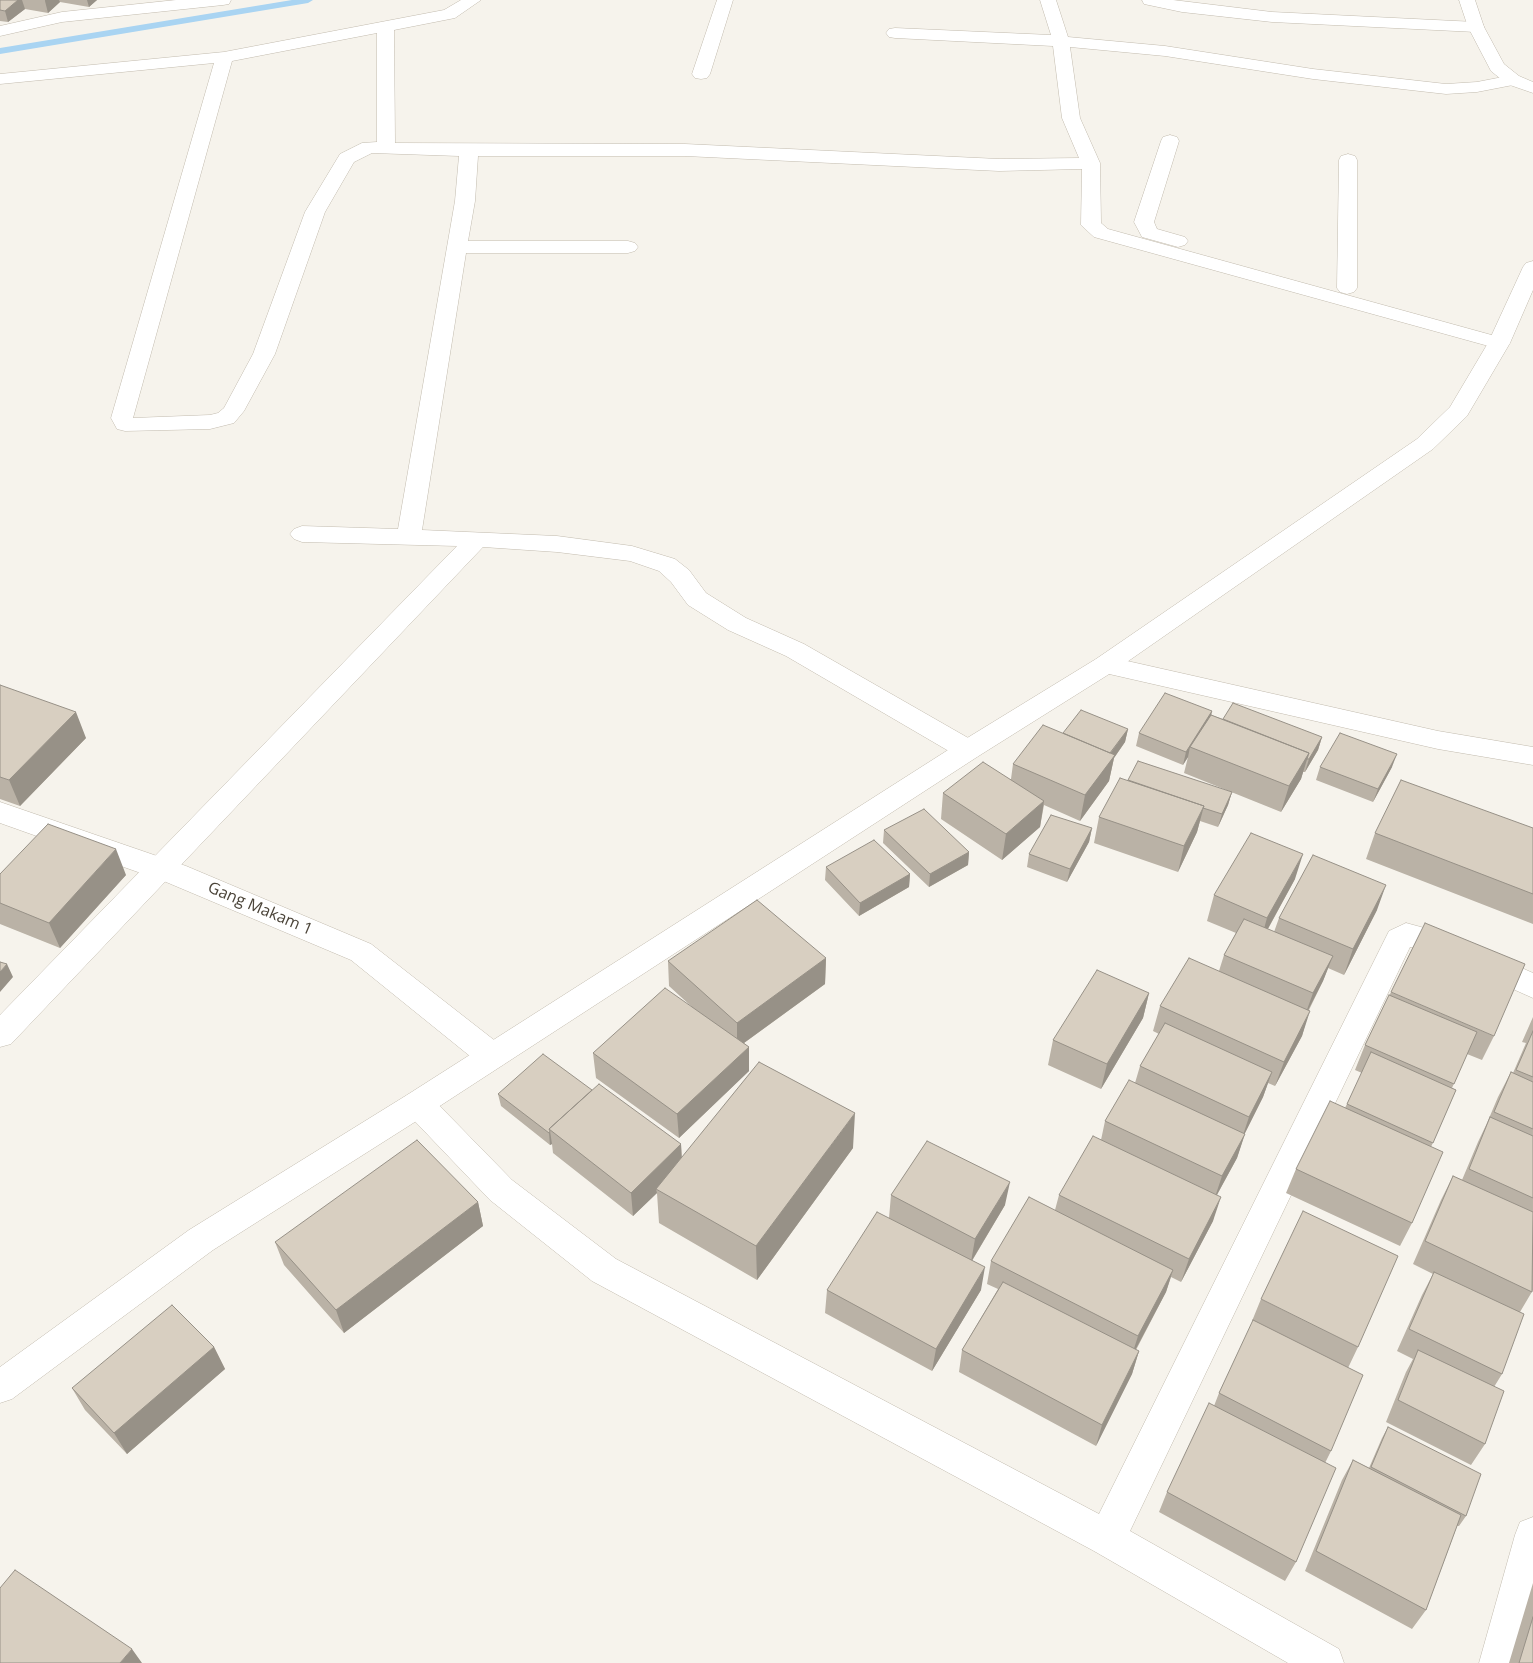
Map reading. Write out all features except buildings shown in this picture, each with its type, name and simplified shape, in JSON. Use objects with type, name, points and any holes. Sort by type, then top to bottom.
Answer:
[{"type":"street","points":[[117,12],[132,0]]},
{"type":"street","points":[[0,31],[62,17],[223,0]]},
{"type":"street","points":[[0,79],[224,57],[449,14],[473,0]]},
{"type":"street","points":[[701,74],[725,0]]},
{"type":"street","points":[[1048,0],[1061,41],[1071,118],[1091,163],[1091,225],[1101,233],[1502,338]]},
{"type":"street","points":[[1150,0],[1182,7],[1272,17],[1476,27]]},
{"type":"street","points":[[1467,0],[1476,27],[1497,67],[1513,80],[1533,88]]},
{"type":"street","points":[[385,27],[386,147]]},
{"type":"street","points":[[895,33],[1061,41],[1165,51],[1313,74],[1436,88],[1470,88],[1513,80]]},
{"type":"street","points":[[224,57],[122,418],[125,424],[136,426],[210,422],[226,418],[233,411],[264,354],[315,212],[332,180],[347,158],[369,147],[422,150],[685,150],[999,165],[1091,163]]},
{"type":"street","points":[[1170,140],[1144,222],[1150,233],[1347,288],[1502,338]]},
{"type":"street","points":[[408,536],[458,247],[465,201],[469,149]]},
{"type":"street","points":[[1347,288],[1348,160]]},
{"type":"street","points":[[458,247],[628,247]]},
{"type":"street","points":[[0,1387],[200,1240],[418,1104],[968,750],[1105,665],[1425,444],[1459,412],[1502,338],[1533,267]]},
{"type":"street","points":[[302,534],[408,536],[557,544],[632,554],[667,565],[680,576],[697,599],[737,624],[795,650],[968,750]]},
{"type":"street","points":[[0,1035],[478,539]]},
{"type":"street","points":[[1105,665],[1438,740],[1533,756]]},
{"type":"street","name":"Gang Makam 1","points":[[0,812],[160,868],[361,952],[492,1056]]},
{"type":"street","points":[[1107,1538],[1400,939],[1406,934],[1411,934],[1433,941],[1533,986]]},
{"type":"street","points":[[418,1104],[500,1190],[604,1270],[1107,1538],[1325,1663]]},
{"type":"street","points":[[1498,1663],[1533,1535]]},
{"type":"waterway","points":[[0,51],[308,0]]}]
